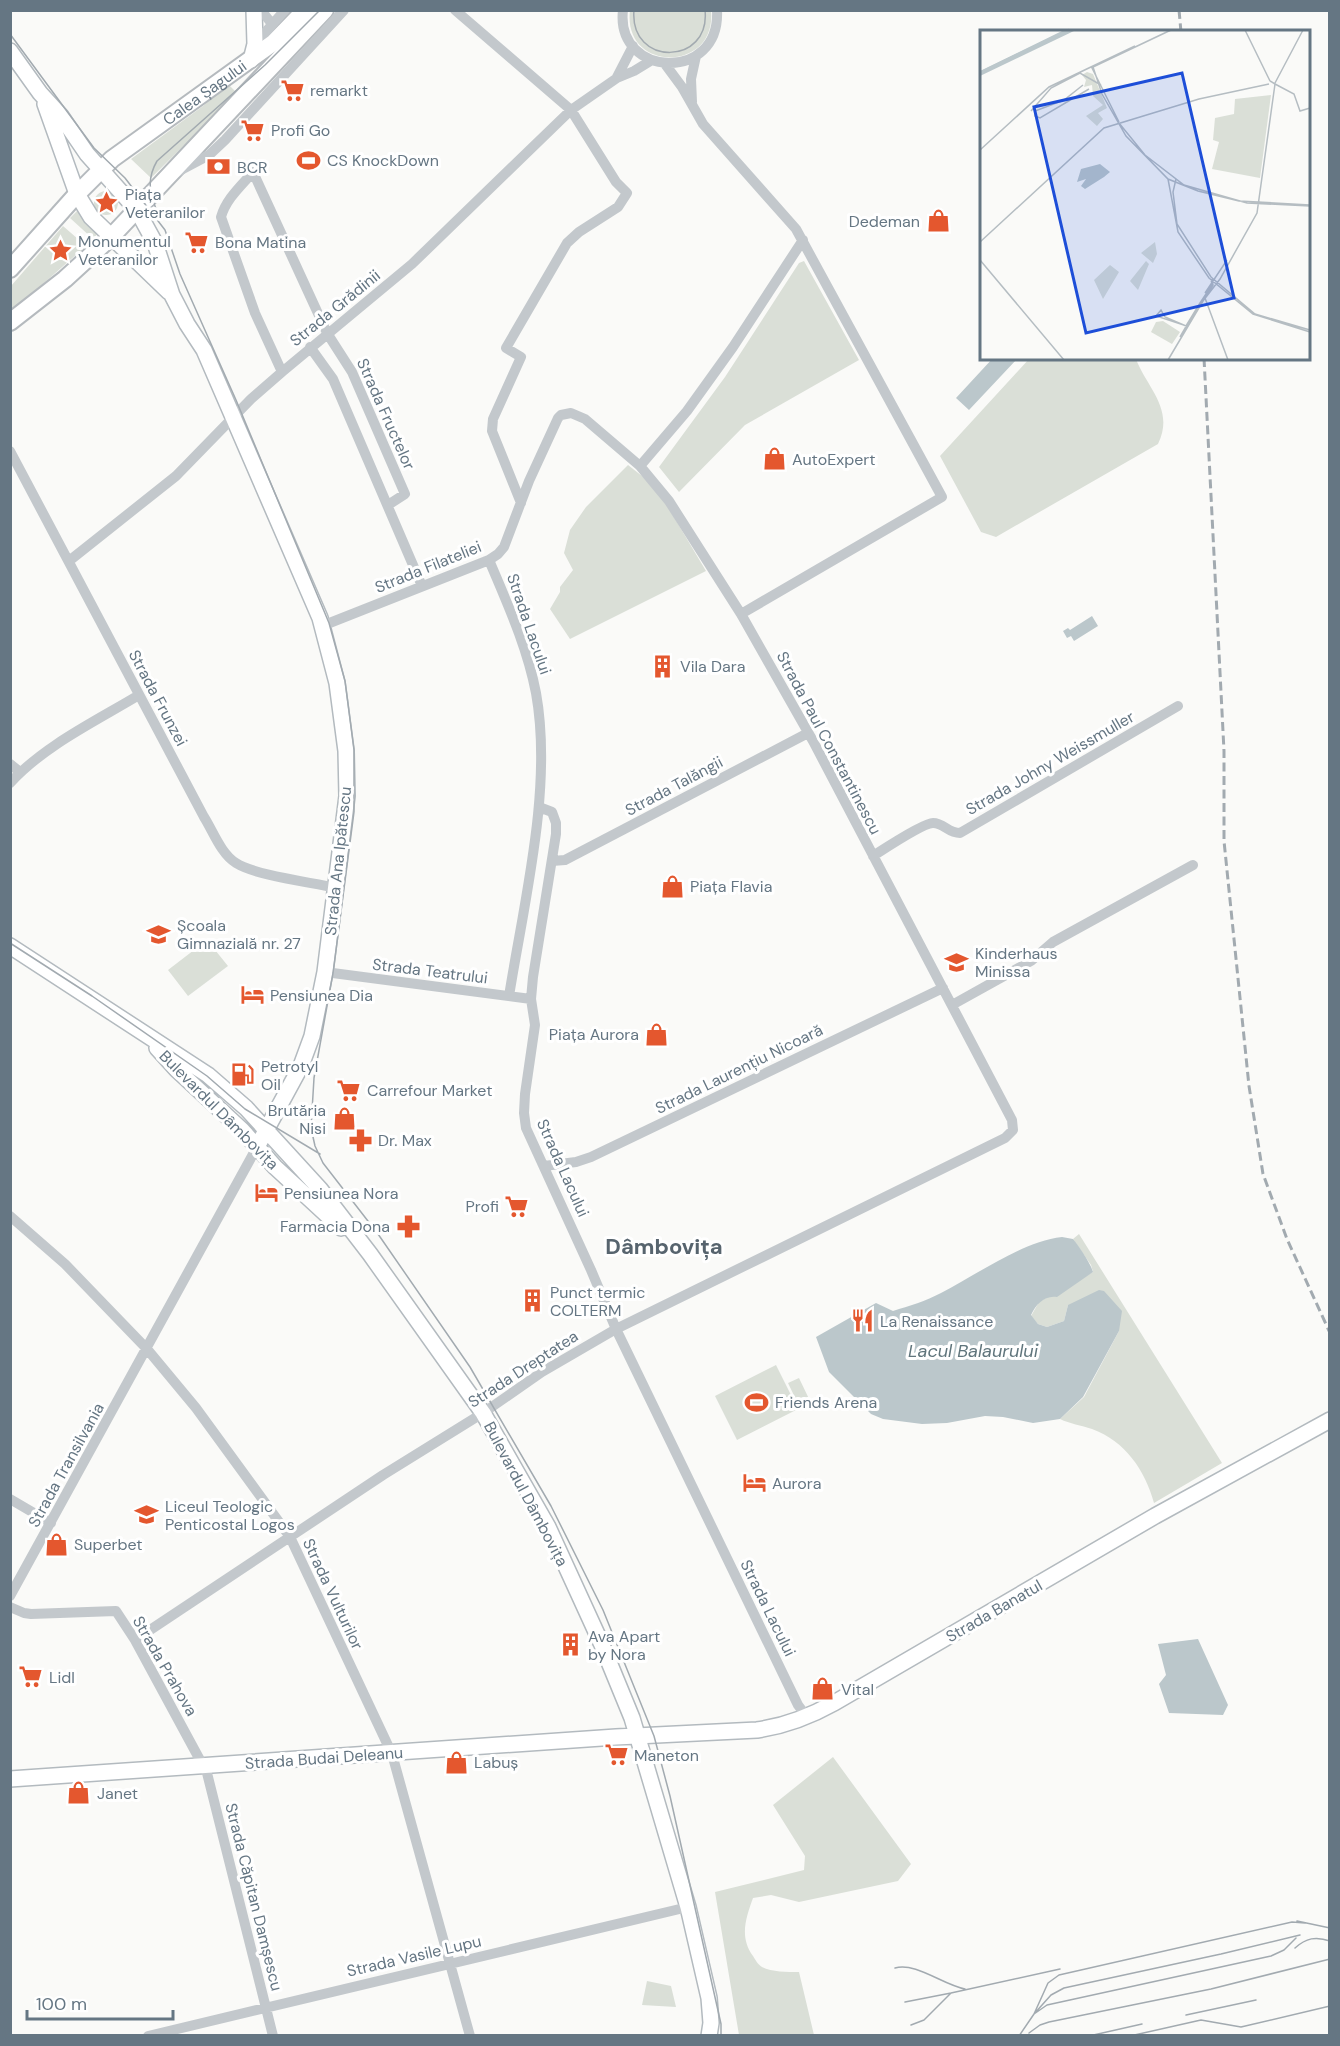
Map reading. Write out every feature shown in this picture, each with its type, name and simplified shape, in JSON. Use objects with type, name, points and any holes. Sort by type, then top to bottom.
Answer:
[{"type":"main road","points":[[251,60],[255,44],[254,10]]},
{"type":"main road","name":"Calea Șagului","points":[[100,170],[124,149],[273,43],[305,10]]},
{"type":"main road","name":"Calea Șagului","points":[[137,210],[326,10]]},
{"type":"main road","points":[[10,51],[40,93],[61,116],[87,154],[137,210],[65,279],[10,321]]},
{"type":"main road","points":[[40,93],[52,121],[76,194],[91,217],[111,237]]},
{"type":"main road","points":[[10,269],[100,170]]},
{"type":"main road","name":"Strada Ana Ipătescu","points":[[137,210],[154,243],[172,295],[204,350],[234,417],[322,626],[337,683],[346,750],[347,796],[325,972],[312,1036],[307,1052],[257,1147]]},
{"type":"main road","name":"Strada Ana Ipătescu","points":[[111,237],[131,253],[172,295]]},
{"type":"main road","name":"Bulevardul Dâmbovița","points":[[10,946],[208,1075],[246,1107],[320,1189],[370,1254],[483,1413],[548,1527],[602,1645],[638,1736],[688,1907],[709,1998],[711,2023],[709,2036]]},
{"type":"main road","name":"Bulevardul Dâmbovița","points":[[148,1037],[177,1070],[242,1130],[275,1167],[370,1254]]},
{"type":"main road","name":"Strada Banatul","points":[[638,1736],[757,1730],[777,1727],[807,1717],[1184,1500],[1329,1420]]},
{"type":"main road","name":"Strada Budai Deleanu","points":[[10,1779],[638,1736]]},
{"type":"main road","name":"Bulevardul Dâmbovița","points":[[709,1998],[717,2015],[719,2036]]},
{"type":"street","points":[[261,10],[272,24]]},
{"type":"street","name":"Calea Șagului","points":[[255,44],[285,10]]},
{"type":"street","name":"Calea Șagului","points":[[168,176],[209,155],[225,140],[345,10]]},
{"type":"street","points":[[455,10],[571,110],[616,182],[627,193],[618,207],[579,232],[567,243],[506,348],[521,357],[493,419],[492,431],[521,503]]},
{"type":"street","points":[[623,10],[623,25],[633,46],[652,60],[665,64],[681,63],[704,50],[714,34],[717,10]]},
{"type":"street","name":"Strada Grădinii","points":[[617,78],[633,46]]},
{"type":"street","points":[[692,105],[691,80],[696,56]]},
{"type":"street","name":"Strada Grădinii","points":[[69,561],[176,476],[282,372],[412,264],[571,110],[617,78],[652,60]]},
{"type":"street","points":[[665,64],[703,124],[789,220],[802,240],[942,497],[741,614]]},
{"type":"street","name":"Strada Fructelor","points":[[282,372],[255,314],[221,217],[223,209],[253,172],[327,333],[352,372],[405,494],[388,505]]},
{"type":"street","points":[[640,466],[687,411],[733,347],[802,240]]},
{"type":"street","name":"Strada Fructelor","points":[[310,347],[333,379],[422,586]]},
{"type":"street","name":"Strada Filateliei","points":[[322,626],[489,560],[498,554],[504,547],[554,424],[558,418],[566,414]]},
{"type":"street","name":"Strada Paul Constantinescu","points":[[566,414],[577,415],[585,419],[640,466],[669,501],[741,614],[810,737],[952,1005],[1012,1120],[1013,1130]]},
{"type":"street","name":"Strada Frunzei","points":[[10,451],[226,854],[235,863],[256,871],[336,888]]},
{"type":"street","name":"Strada Lacului","points":[[489,560],[528,658],[536,694],[541,748],[539,807],[509,996]]},
{"type":"street","points":[[10,783],[20,772],[57,744],[139,695]]},
{"type":"street","name":"Strada Johny Weissmuller","points":[[873,856],[929,824],[940,824],[950,832],[960,833],[1178,706]]},
{"type":"street","name":"Strada Talăngii","points":[[552,861],[565,860],[810,737]]},
{"type":"street","points":[[10,764],[20,772]]},
{"type":"street","name":"Strada Lacului","points":[[539,807],[552,812],[556,823],[531,999],[535,1025],[524,1113],[529,1135],[616,1329],[663,1422],[752,1612],[798,1705],[807,1717]]},
{"type":"street","points":[[952,1005],[1031,961],[1053,942],[1193,865]]},
{"type":"street","name":"Strada Teatrului","points":[[325,972],[531,999]]},
{"type":"street","name":"Strada Laurențiu Nicoară","points":[[544,1166],[576,1162],[591,1157],[943,988]]},
{"type":"street","name":"Strada Dreptatea","points":[[135,1640],[542,1372],[616,1329],[1005,1138],[1013,1130]]},
{"type":"street","name":"Strada Ana Ipătescu","points":[[147,1349],[257,1147]]},
{"type":"street","name":"Strada Vulturilor","points":[[10,1216],[65,1264],[147,1349],[196,1408],[290,1537],[392,1754],[470,2036]]},
{"type":"street","name":"Strada Transilvania","points":[[10,1596],[147,1349]]},
{"type":"street","points":[[10,1499],[51,1523]]},
{"type":"street","name":"Strada Prahova","points":[[10,1607],[31,1614],[116,1611],[135,1640],[204,1766]]},
{"type":"street","name":"Strada Căpitan Damșescu","points":[[204,1766],[211,1786],[273,2036]]},
{"type":"street","name":"Strada Vasile Lupu","points":[[148,2036],[688,1907]]},
{"type":"shaded area","points":[[630,10],[711,11],[709,31],[700,46],[686,55],[670,57],[654,54],[640,45],[631,31]]},
{"type":"shaded area","points":[[228,84],[237,93],[151,178],[131,159],[203,106]]},
{"type":"shaded area","points":[[101,191],[111,191],[118,198],[118,208],[111,215],[101,215],[94,208],[94,198]]},
{"type":"shaded area","points":[[77,211],[99,232],[93,239],[70,218]]},
{"type":"shaded area","points":[[63,226],[86,246],[11,312],[11,286]]},
{"type":"shaded area","points":[[804,261],[859,360],[745,425],[679,492],[659,467],[725,377],[799,263]]},
{"type":"shaded area","points":[[1028,360],[1136,360],[1161,409],[1163,420],[1158,444],[996,537],[981,532],[940,456]]},
{"type":"shaded area","points":[[628,465],[656,487],[706,571],[570,639],[550,609],[560,592],[560,587],[573,570],[564,553],[570,530],[586,507]]},
{"type":"shaded area","points":[[207,940],[228,966],[188,996],[168,970]]},
{"type":"shaded area","points":[[1079,1234],[1222,1463],[1154,1503],[1139,1468],[1124,1449],[1104,1434],[1060,1419],[1084,1397],[1119,1331],[1068,1305],[1064,1321],[1047,1327],[1038,1324],[1031,1316],[1039,1302],[1093,1272],[1091,1265],[1073,1239]]},
{"type":"shaded area","name":"Friends Arena","points":[[776,1365],[798,1409],[737,1440],[715,1396]]},
{"type":"shaded area","points":[[799,1378],[811,1403],[800,1408],[788,1383]]},
{"type":"shaded area","points":[[833,1757],[911,1864],[898,1881],[799,1902],[771,1895],[753,1898],[745,1927],[749,1949],[757,1962],[766,1969],[799,1972],[814,2035],[739,2035],[715,1892],[804,1870],[805,1856],[773,1805]]},
{"type":"shaded area","points":[[647,1981],[671,1986],[676,2007],[642,2005]]},
{"type":"water","points":[[991,360],[1016,360],[969,410],[956,398]]},
{"type":"water","points":[[1092,616],[1098,626],[1074,641],[1071,636],[1067,638],[1063,631],[1068,628],[1070,630]]},
{"type":"water","name":"Lacul Balaurului","points":[[1062,1237],[1073,1239],[1085,1255],[1093,1272],[1057,1297],[1049,1297],[1038,1304],[1031,1315],[1038,1324],[1047,1327],[1064,1321],[1068,1305],[1099,1290],[1104,1291],[1122,1311],[1119,1331],[1083,1397],[1060,1419],[1033,1423],[985,1416],[947,1423],[922,1424],[883,1419],[871,1414],[829,1372],[816,1337],[876,1303],[893,1311],[917,1303],[941,1293],[1015,1252],[1031,1245]]},
{"type":"water","points":[[1198,1639],[1228,1705],[1223,1715],[1169,1713],[1159,1684],[1166,1675],[1158,1644]]},
{"type":"tram line","points":[[157,211],[150,186],[157,161],[265,65],[320,10]]},
{"type":"tram line","points":[[634,10],[636,29],[644,42],[656,50],[670,52],[684,50],[696,42],[703,28],[705,10]]},
{"type":"tram line","points":[[10,34],[94,148],[125,178],[165,230],[180,274],[236,400],[329,623],[345,681],[354,750],[354,812],[333,973],[314,1078],[311,1128],[315,1146],[323,1163],[378,1234],[470,1367],[551,1506],[603,1610],[654,1736],[670,1796],[721,2024],[721,2036]]},
{"type":"tram line","points":[[10,943],[92,996],[207,1076],[245,1109],[320,1154]]},
{"type":"tram line","points":[[1297,1921],[1330,1928]]},
{"type":"tram line","points":[[1300,1935],[1064,1988],[1051,1995],[1034,2014],[1048,1983],[1059,1975],[1292,1922],[1305,1923]]},
{"type":"tram line","points":[[1019,2036],[1034,2014],[1047,2005],[1271,1956],[1284,1950],[1296,1938]]},
{"type":"tram line","points":[[1295,1948],[1311,1939],[1330,1941]]},
{"type":"tram line","points":[[1029,2033],[1049,2022],[1211,1989],[1330,1959]]},
{"type":"tram line","points":[[895,1968],[912,1968],[965,1989]]},
{"type":"tram line","points":[[911,2025],[924,2020],[951,1993],[1060,1969]]},
{"type":"tram line","points":[[905,2002],[951,1993]]},
{"type":"tram line","points":[[1186,2015],[1256,2000]]},
{"type":"tram line","points":[[1130,2036],[1201,2020],[1241,2027],[1330,2006]]},
{"type":"tram line","points":[[1089,2036],[1142,2024]]},
{"type":"railway","points":[[1179,10],[1181,30]]},
{"type":"railway","points":[[1204,360],[1224,751],[1224,841],[1249,1086],[1263,1174],[1287,1239],[1330,1333]]},
{"type":"place","name":"remarkt","points":[[292,90]]},
{"type":"place","name":"Profi Go","points":[[253,130]]},
{"type":"place","name":"CS KnockDown","points":[[309,160]]},
{"type":"place","name":"BCR","points":[[219,167]]},
{"type":"place","name":"Piața Veteranilor","points":[[107,203]]},
{"type":"place","name":"Dedeman","points":[[938,221]]},
{"type":"place","name":"Bona Matina","points":[[197,242]]},
{"type":"place","name":"Monumentul Veteranilor","points":[[60,250]]},
{"type":"place","name":"AutoExpert","points":[[774,459]]},
{"type":"place","name":"Vila Dara","points":[[662,666]]},
{"type":"place","name":"Piața Flavia","points":[[672,886]]},
{"type":"place","name":"Școala Gimnazială nr. 27","points":[[159,934]]},
{"type":"place","name":"Kinderhaus Minissa","points":[[957,962]]},
{"type":"place","name":"Pensiunea Dia","points":[[252,995]]},
{"type":"place","name":"Piața Aurora","points":[[657,1034]]},
{"type":"place","name":"Petrotyl Oil","points":[[243,1075]]},
{"type":"place","name":"Carrefour Market","points":[[349,1090]]},
{"type":"place","name":"Brutăria Nisi","points":[[344,1119]]},
{"type":"place","name":"Dr. Max","points":[[360,1140]]},
{"type":"place","name":"Pensiunea Nora","points":[[266,1193]]},
{"type":"place","name":"Profi","points":[[517,1206]]},
{"type":"place","name":"Farmacia Dona","points":[[408,1226]]},
{"type":"place","name":"Punct termic COLTERM","points":[[532,1301]]},
{"type":"place","name":"La Renaissance","points":[[862,1321]]},
{"type":"place","name":"Friends Arena","points":[[757,1402]]},
{"type":"place","name":"Aurora","points":[[754,1483]]},
{"type":"place","name":"Liceul Teologic Penticostal Logos","points":[[147,1515]]},
{"type":"place","name":"Superbet","points":[[56,1544]]},
{"type":"place","name":"Ava Apart by Nora","points":[[570,1645]]},
{"type":"place","name":"Lidl","points":[[31,1677]]},
{"type":"place","name":"Vital","points":[[823,1689]]},
{"type":"place","name":"Maneton","points":[[616,1755]]},
{"type":"place","name":"Labuș","points":[[456,1762]]},
{"type":"place","name":"Janet","points":[[79,1793]]},
{"type":"district","name":"Dâmbovița","points":[[664,1246]]}]
